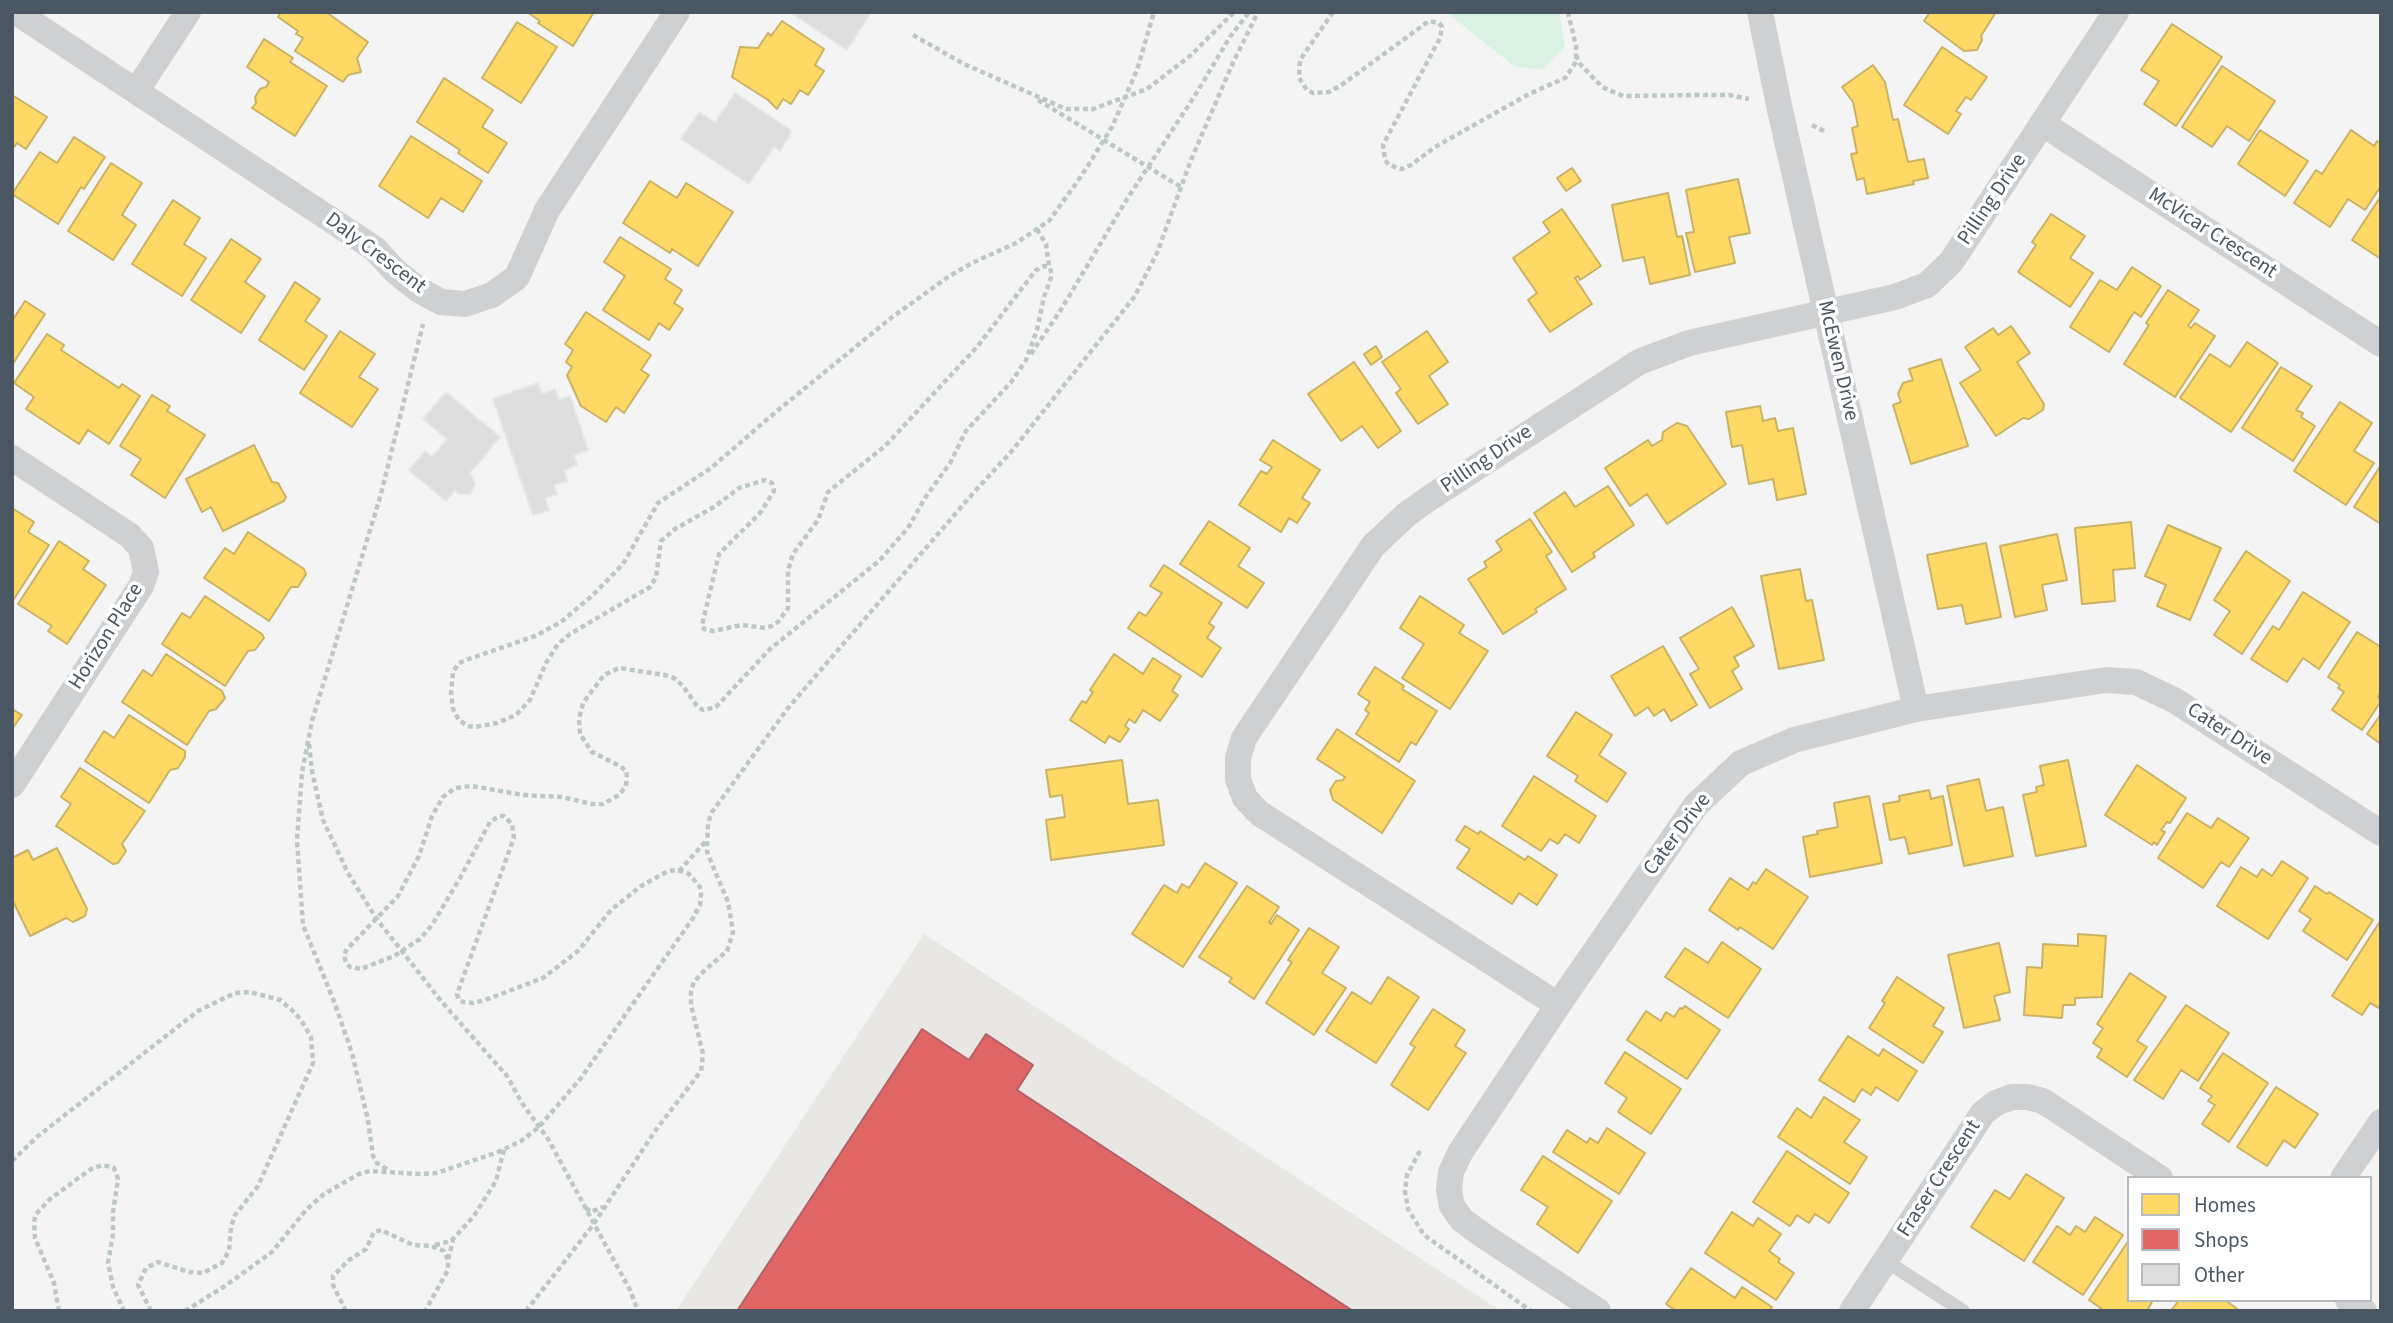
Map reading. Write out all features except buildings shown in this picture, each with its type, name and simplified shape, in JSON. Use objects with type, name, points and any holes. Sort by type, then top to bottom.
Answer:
[{"type":"street","name":"Daly Crescent","points":[[16,12],[375,249],[395,271],[419,290],[441,302],[464,304],[492,295],[517,277],[547,210],[677,12]]},
{"type":"street","points":[[137,90],[188,12]]},
{"type":"street","name":"McEwen Drive","points":[[1760,12],[1916,709]]},
{"type":"street","name":"Pilling Drive","points":[[1558,1005],[1259,813],[1244,799],[1238,779],[1238,758],[1244,738],[1373,546],[1407,514],[1639,362],[1689,343],[1912,293],[1927,285],[1951,262],[2116,12]]},
{"type":"street","name":"McVicar Crescent","points":[[2043,124],[2381,344]]},
{"type":"street","name":"Horizon Place","points":[[12,458],[129,536],[141,548],[146,572],[141,586],[12,785]]},
{"type":"street","name":"Cater Drive","points":[[1598,1311],[1472,1228],[1452,1206],[1449,1190],[1451,1172],[1460,1153],[1558,1005],[1696,805],[1741,763],[1794,740],[1916,709],[2106,680],[2136,682],[2174,699],[2381,833]]},
{"type":"street","name":"Fraser Crescent","points":[[1852,1311],[1983,1113],[1996,1103],[2012,1097],[2043,1101],[2157,1176]]},
{"type":"street","points":[[2344,1176],[2381,1122]]},
{"type":"lane","points":[[1886,1261],[1963,1311]]},
{"type":"path","points":[[1049,267],[1036,270],[977,347],[878,453],[828,492],[818,520],[797,547],[790,562],[788,608],[778,622],[765,628],[741,625],[713,631],[704,629],[702,625],[719,554],[760,513],[774,491],[769,481],[758,481],[739,488],[661,541],[656,577],[650,587],[564,638],[546,663],[530,700],[516,715],[507,720],[475,727],[467,726],[459,720],[453,709],[451,693],[453,672],[459,663],[535,636],[561,622],[593,595],[623,564],[658,503],[710,468],[854,347],[926,292],[972,263],[1016,243],[1049,221],[1104,141],[1137,70],[1154,12]]},
{"type":"path","points":[[913,35],[964,64],[1019,90],[1066,109],[1093,109],[1147,89],[1171,72],[1234,12]]},
{"type":"path","points":[[185,1311],[272,1252],[306,1210],[324,1194],[359,1174],[370,1171],[437,1173],[504,1149],[539,1127],[581,1078],[700,905],[700,887],[689,874],[679,871],[658,875],[618,903],[579,951],[543,978],[485,1000],[463,1002],[457,994],[514,838],[512,824],[504,816],[499,816],[490,822],[432,925],[421,939],[402,951],[361,968],[350,967],[346,963],[344,955],[347,949],[398,896],[419,856],[432,816],[443,797],[455,788],[472,786],[562,797],[592,804],[603,804],[619,795],[626,786],[627,772],[592,751],[580,734],[579,719],[583,703],[604,676],[619,668],[674,678],[697,706],[704,710],[716,707],[770,649],[880,561],[908,528],[925,498],[938,483],[966,432],[1012,382],[1062,308],[1147,168],[1230,37],[1249,12]]},
{"type":"path","points":[[526,1311],[593,1225],[655,1131],[701,1071],[703,1054],[691,1005],[691,991],[694,982],[727,951],[733,932],[728,902],[707,852],[708,823],[718,801],[788,708],[1011,452],[1120,317],[1147,274],[1232,65],[1258,12]]},
{"type":"path","points":[[1333,12],[1300,60],[1300,78],[1307,90],[1313,93],[1329,92],[1340,86],[1429,21],[1439,23],[1442,27],[1440,38],[1382,145],[1385,160],[1402,169],[1517,100],[1565,78],[1576,62],[1576,46],[1568,12]]},
{"type":"path","points":[[1576,55],[1580,64],[1602,87],[1623,96],[1729,95],[1753,99],[1824,131]]},
{"type":"path","points":[[1019,90],[1181,187]]},
{"type":"path","points":[[1012,382],[1026,360],[1052,275],[1046,244],[1037,229]]},
{"type":"path","points":[[391,1172],[377,1163],[373,1156],[368,1120],[352,1053],[303,925],[297,840],[302,772],[312,721],[381,494],[421,329]]},
{"type":"path","points":[[309,739],[312,771],[323,820],[348,873],[376,918],[472,1038],[501,1068],[559,1158],[630,1290],[638,1311]]},
{"type":"path","points":[[679,871],[707,840]]},
{"type":"path","points":[[12,1161],[38,1136],[198,1011],[235,993],[250,992],[280,1000],[292,1010],[311,1037],[313,1063],[258,1186],[235,1215],[229,1251],[222,1263],[203,1273],[189,1272],[158,1262],[146,1268],[138,1285],[151,1311]]},
{"type":"path","points":[[346,1311],[333,1285],[333,1276],[349,1260],[366,1250],[374,1232],[387,1230],[413,1245],[431,1246],[451,1241],[474,1216],[496,1181],[504,1149]]},
{"type":"path","points":[[59,1311],[54,1283],[35,1238],[36,1214],[50,1199],[91,1169],[103,1165],[114,1168],[118,1179],[108,1263],[113,1287],[124,1311]]},
{"type":"path","points":[[583,1205],[591,1212],[606,1204]]},
{"type":"path","points":[[425,1311],[445,1279],[455,1237]]},
{"type":"path","points":[[431,1246],[444,1251],[448,1260]]},
{"type":"shaded area","points":[[924,934],[1501,1311],[676,1311]]},
{"type":"green space","points":[[1446,12],[1559,12],[1565,47],[1542,70],[1514,66]]}]
